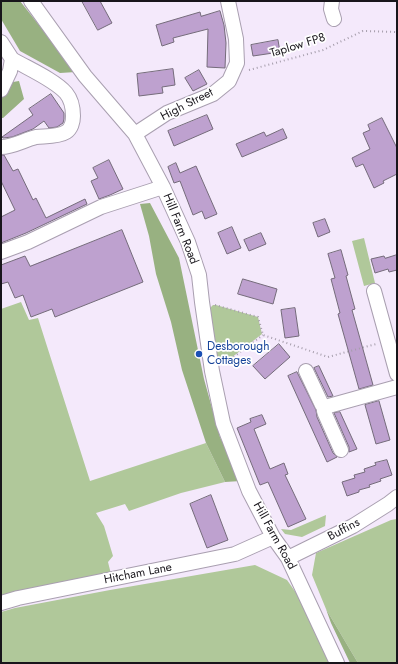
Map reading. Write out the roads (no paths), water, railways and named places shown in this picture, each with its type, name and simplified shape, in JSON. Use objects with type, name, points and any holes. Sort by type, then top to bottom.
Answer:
[{"type":"street","name":"Hill Farm Road","points":[[31,1],[85,76],[136,134],[163,187],[188,242],[199,275],[212,371],[226,430],[249,491],[273,537],[288,558],[337,663]]},
{"type":"street","name":"High Street","points":[[136,134],[167,113],[213,94],[229,81],[237,63],[236,39],[228,1]]},
{"type":"street","points":[[332,1],[331,9],[334,19]]},
{"type":"street","points":[[1,42],[12,59],[49,80],[67,93],[72,107],[73,117],[71,127],[67,132],[36,137],[9,147],[1,147]]},
{"type":"street","points":[[1,90],[10,71],[12,59]]},
{"type":"street","points":[[1,252],[28,242],[101,207],[163,187]]},
{"type":"street","points":[[374,292],[397,374]]},
{"type":"street","points":[[306,370],[322,405],[325,407],[325,414],[341,450]]},
{"type":"street","points":[[325,407],[397,387]]},
{"type":"street","name":"Buffins","points":[[288,558],[353,526],[397,497]]},
{"type":"street","name":"Hitcham Lane","points":[[1,603],[18,598],[235,554],[273,537]]},
{"type":"place","name":"Desborough Cottages","points":[[199,354]]}]
